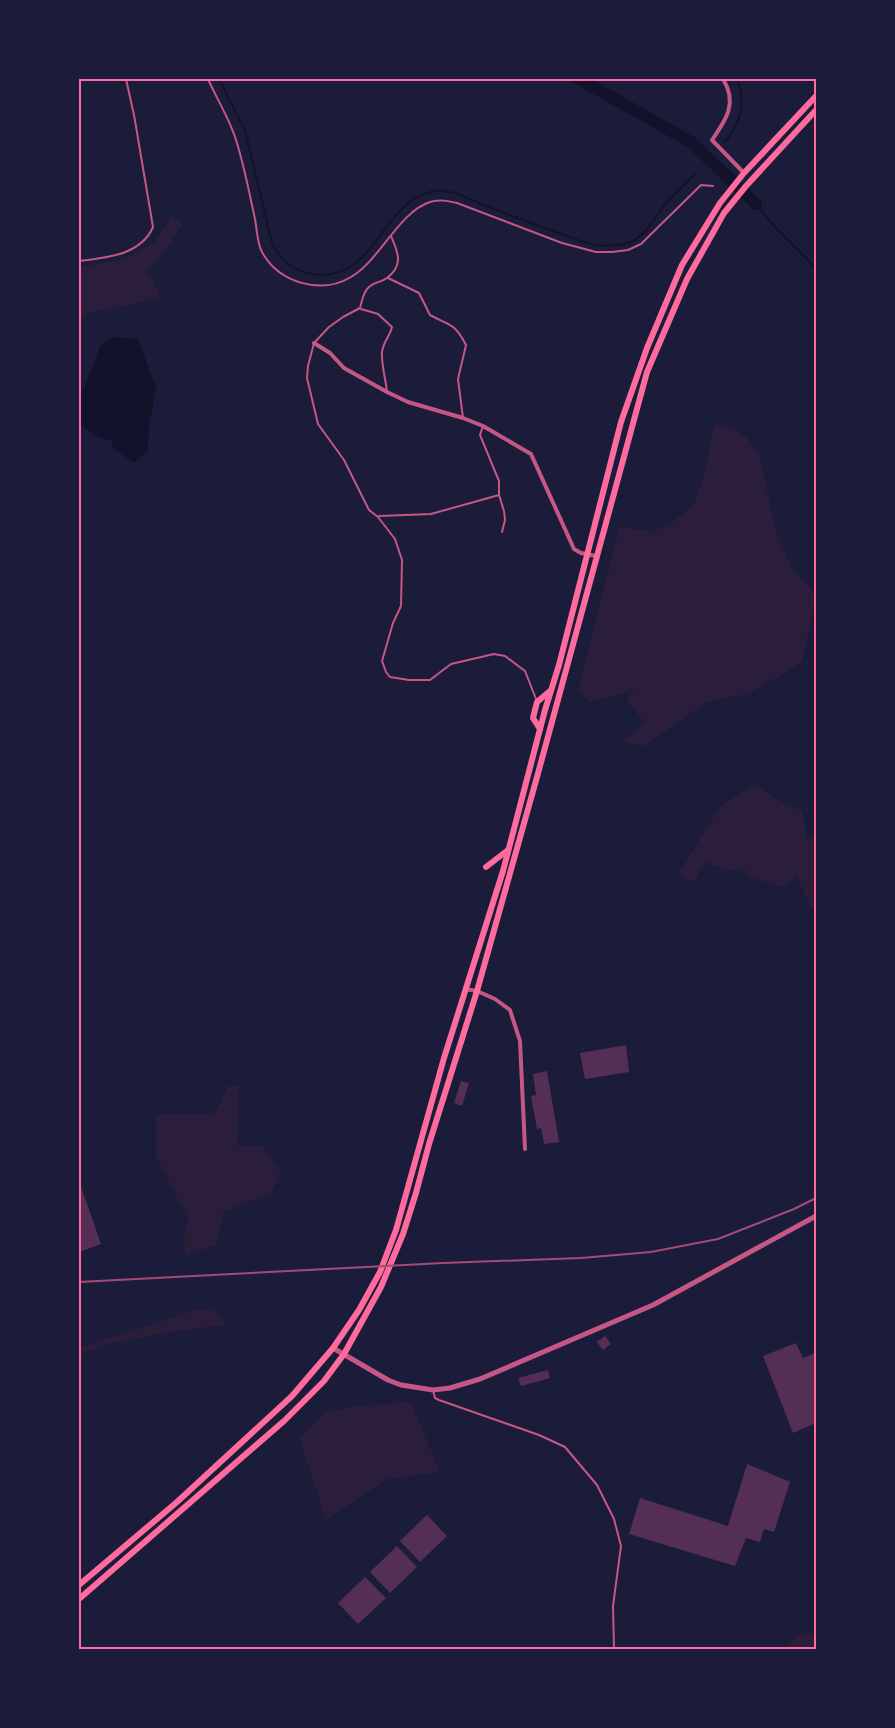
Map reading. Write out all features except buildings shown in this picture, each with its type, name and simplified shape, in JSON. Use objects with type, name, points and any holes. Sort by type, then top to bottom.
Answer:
[{"type":"main road","points":[[79,1585],[243,1443],[292,1396],[333,1348],[359,1310],[380,1272],[396,1230],[444,1058],[474,966],[479,943],[508,850],[621,422],[661,312],[682,265],[720,203],[742,175],[816,96]]},
{"type":"main road","points":[[79,1599],[284,1421],[324,1381],[344,1354],[381,1287],[395,1257],[416,1193],[428,1144],[477,991],[538,777],[647,372],[686,278],[707,241],[736,198],[816,110]]},
{"type":"main road","points":[[540,729],[533,718],[537,702],[551,690]]},
{"type":"main road","points":[[486,867],[508,850]]},
{"type":"street","points":[[723,79],[730,102],[726,119],[712,140],[742,175]]},
{"type":"street","points":[[314,342],[330,353],[344,368],[387,392],[408,402],[463,418],[482,426],[531,454],[574,549],[596,556]]},
{"type":"street","points":[[465,989],[477,991],[495,999],[510,1010],[520,1041],[525,1149]]},
{"type":"street","points":[[333,1348],[388,1380],[401,1385],[432,1390],[450,1388],[480,1379],[653,1305],[816,1216]]},
{"type":"lane","points":[[79,261],[114,256],[140,245],[149,237],[154,227],[126,79]]},
{"type":"lane","points":[[208,79],[234,134],[251,200],[261,251],[272,266],[295,282],[312,286],[338,283],[351,278],[363,268],[413,212],[430,202],[442,200],[457,202],[562,243],[596,252],[612,252],[628,250],[641,244],[701,185],[713,186]]},
{"type":"lane","points":[[391,236],[400,257],[396,268],[387,278],[369,287],[360,308],[329,327],[314,342],[307,378],[318,424],[344,460],[369,510],[378,516],[395,539],[402,560],[401,606],[393,623],[382,661],[390,677],[409,680],[430,680],[452,664],[494,654],[505,656],[525,671],[537,702]]},
{"type":"lane","points":[[387,278],[419,293],[430,315],[446,321],[459,331],[466,345],[458,379],[463,418]]},
{"type":"lane","points":[[360,308],[378,314],[392,327],[391,334],[386,340],[382,353],[387,392]]},
{"type":"lane","points":[[482,426],[480,435],[499,482],[499,495],[505,520],[502,532]]},
{"type":"lane","points":[[378,516],[431,514],[499,495]]},
{"type":"lane","points":[[432,1390],[435,1398],[439,1400],[539,1435],[565,1447],[597,1484],[614,1519],[621,1546],[613,1606],[614,1649]]},
{"type":"shaded area","points":[[171,217],[183,224],[162,255],[146,271],[154,282],[161,298],[90,313],[79,320],[79,267],[124,259],[155,242]]},
{"type":"shaded area","points":[[114,337],[138,339],[156,388],[149,425],[148,450],[134,463],[112,447],[112,441],[98,437],[79,423],[79,393],[85,386],[101,344]]},
{"type":"shaded area","points":[[714,424],[733,429],[748,439],[759,455],[777,534],[793,570],[816,594],[816,602],[802,661],[780,676],[747,694],[707,702],[644,746],[622,742],[645,723],[627,700],[634,687],[623,694],[589,702],[578,690],[620,526],[652,532],[672,523],[695,502],[705,471]]},
{"type":"shaded area","points":[[755,785],[780,801],[802,811],[807,839],[816,838],[816,856],[814,859],[816,869],[816,909],[810,907],[797,876],[783,887],[748,877],[744,869],[726,870],[705,862],[694,882],[678,874],[721,805]]},
{"type":"shaded area","points":[[228,1086],[239,1086],[237,1146],[262,1145],[281,1173],[271,1193],[224,1212],[216,1245],[185,1256],[184,1233],[189,1221],[156,1156],[156,1114],[215,1113]]},
{"type":"shaded area","points":[[214,1308],[225,1325],[133,1339],[79,1354],[79,1348],[84,1346],[196,1310]]},
{"type":"shaded area","points":[[411,1402],[440,1472],[387,1479],[326,1520],[299,1438],[326,1412],[357,1406]]},
{"type":"shaded area","points":[[805,1632],[816,1635],[816,1649],[782,1649]]},
{"type":"waterway","points":[[219,79],[245,130],[272,243],[279,255],[288,264],[305,273],[333,274],[350,267],[364,255],[399,211],[413,199],[437,191],[456,193],[520,219],[588,243],[607,246],[629,243],[648,228],[668,201],[695,174]]},
{"type":"waterway","points":[[579,79],[691,142],[756,204]]},
{"type":"waterway","points":[[725,142],[735,128],[741,112],[740,87],[736,79]]},
{"type":"waterway","points":[[756,204],[774,226],[816,268]]},
{"type":"railway","points":[[79,1282],[443,1263],[581,1258],[651,1252],[718,1239],[794,1209],[816,1198]]}]
